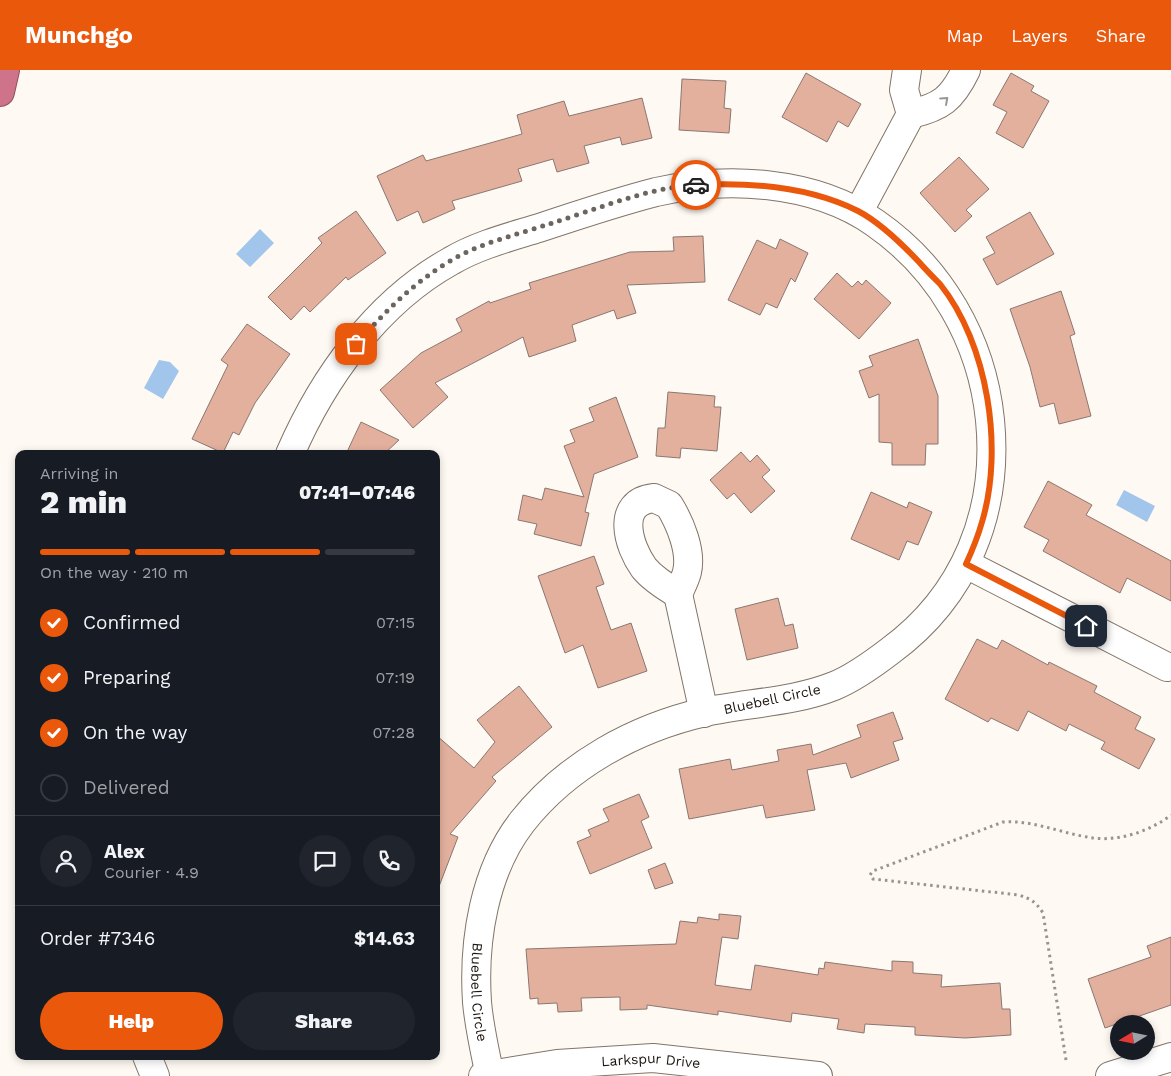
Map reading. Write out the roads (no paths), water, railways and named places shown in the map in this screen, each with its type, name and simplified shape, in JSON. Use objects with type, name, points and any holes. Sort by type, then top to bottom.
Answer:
[{"type":"highway","points":[[0,92],[5,70]]},
{"type":"street","points":[[859,212],[911,114],[904,90],[907,70]]},
{"type":"street","points":[[911,114],[933,109],[943,104],[966,70]]},
{"type":"street","name":"Bluebell Circle","points":[[292,450],[306,418],[335,371],[386,311],[421,281],[450,261],[485,245],[605,206],[685,186],[732,183],[772,185],[859,212],[892,236],[940,285],[969,336],[978,359],[989,412],[992,439],[990,479],[982,522],[966,564],[943,598],[909,637],[873,664],[836,685],[802,695],[704,712],[666,722],[595,756],[542,801],[522,822],[506,847],[494,875],[477,943],[477,1001],[487,1075]]},
{"type":"street","points":[[966,564],[1170,672]]},
{"type":"street","points":[[678,594],[704,712]]},
{"type":"street","points":[[1110,1076],[1171,1056]]},
{"type":"street","name":"Larkspur Drive","points":[[487,1075],[557,1064],[654,1058],[818,1076]]},
{"type":"street","points":[[149,1060],[155,1076]]},
{"type":"water","points":[[260,229],[274,243],[250,267],[236,254]]},
{"type":"water","points":[[159,360],[170,362],[179,371],[163,399],[144,388]]},
{"type":"water","points":[[1124,490],[1155,506],[1147,522],[1116,505]]}]
